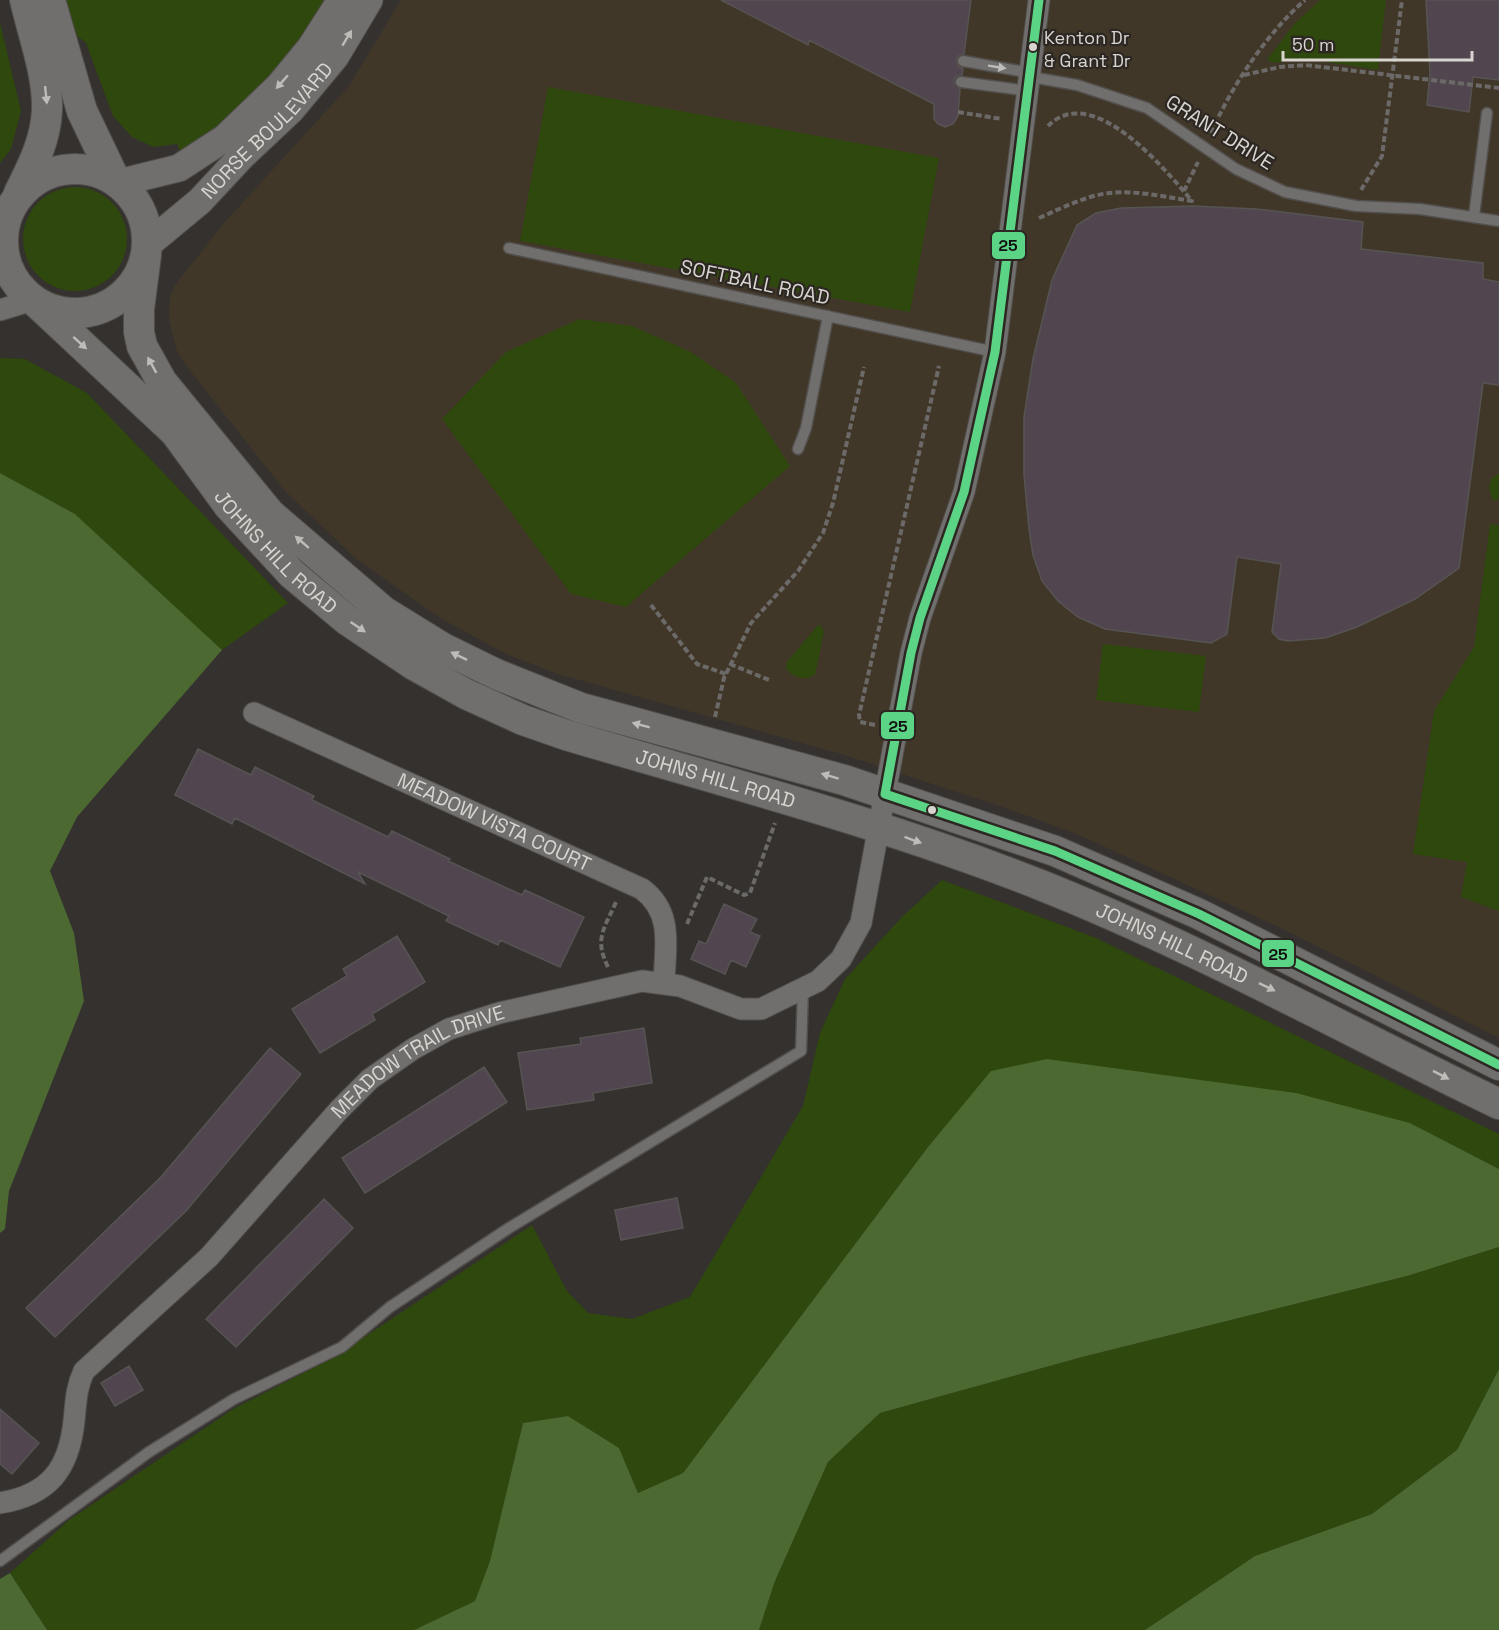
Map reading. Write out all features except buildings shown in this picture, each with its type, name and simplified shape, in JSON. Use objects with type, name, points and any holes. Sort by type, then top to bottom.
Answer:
[{"type":"main road","points":[[20,193],[35,180],[54,171],[75,168],[96,171],[116,181],[131,194],[142,213],[147,233],[146,250],[138,276],[123,295],[104,307],[82,313],[58,311],[35,301],[20,288],[8,269],[2,248],[2,225],[39,152],[47,110],[44,82],[26,0]]},
{"type":"main road","points":[[50,0],[82,111],[116,181]]},
{"type":"main road","name":"JOHNS HILL ROAD","points":[[146,250],[139,309],[139,332],[142,346],[162,382],[270,514],[383,611],[443,648],[542,694],[581,708],[791,764],[1055,851],[1199,914],[1499,1065]]},
{"type":"main road","name":"JOHNS HILL ROAD","points":[[35,301],[175,432],[229,506],[292,574],[347,620],[414,665],[514,716],[566,735],[880,827],[1037,884],[1137,925],[1499,1104]]},
{"type":"street","name":"NORSE BOULEVARD","points":[[116,181],[178,168],[225,138],[279,86],[311,47],[341,0]]},
{"type":"street","name":"NORSE BOULEVARD","points":[[146,250],[200,201],[241,157],[291,110],[335,57],[369,0]]},
{"type":"street","name":"MEADOW TRAIL DRIVE","points":[[0,1503],[15,1501],[51,1482],[69,1448],[75,1396],[84,1371],[209,1257],[339,1110],[370,1079],[413,1049],[449,1029],[499,1013],[642,981],[664,983],[702,993],[741,1009],[761,1009],[818,981],[841,960],[854,940],[861,923],[913,644],[964,492],[995,352],[1040,0]]},
{"type":"street","points":[[0,310],[35,301]]},
{"type":"street","name":"MEADOW VISTA COURT","points":[[254,713],[626,882],[652,897],[665,921]]},
{"type":"street","points":[[664,983],[665,921]]},
{"type":"lane","points":[[963,61],[1030,80]]},
{"type":"lane","points":[[961,82],[1030,80]]},
{"type":"lane","name":"GRANT DRIVE","points":[[1030,80],[1077,85],[1147,108],[1236,169],[1285,192],[1356,206],[1420,209],[1499,221]]},
{"type":"lane","points":[[1474,216],[1487,112]]},
{"type":"lane","name":"SOFTBALL ROAD","points":[[509,248],[995,352]]},
{"type":"lane","points":[[798,449],[806,428],[828,316]]},
{"type":"lane","points":[[0,1561],[149,1452],[234,1399],[342,1347],[390,1307],[509,1228],[801,1051],[803,989]]},
{"type":"path","points":[[1184,191],[1220,113],[1244,75],[1294,10],[1305,0]]},
{"type":"path","points":[[1356,206],[1362,188],[1382,156],[1402,0]]},
{"type":"path","points":[[1244,75],[1280,67],[1305,65],[1499,88]]},
{"type":"path","points":[[958,112],[1009,120]]},
{"type":"path","points":[[1039,218],[1088,198],[1108,193],[1127,192],[1192,201],[1137,143],[1111,123],[1091,116],[1065,113],[1048,126]]},
{"type":"path","points":[[883,726],[860,722],[859,715],[939,366]]},
{"type":"path","points":[[713,724],[726,674],[751,623],[798,571],[823,533],[833,503],[864,367]]},
{"type":"path","points":[[651,605],[697,664],[726,674]]},
{"type":"path","points":[[730,664],[769,680]]},
{"type":"path","points":[[665,921],[688,924],[707,877],[744,895],[750,893],[776,822]]},
{"type":"path","points":[[619,987],[600,951],[600,939],[626,882]]},
{"type":"shaded area","points":[[401,0],[1499,0],[1499,1038],[1283,929],[1079,835],[1003,807],[841,754],[558,674],[506,654],[440,618],[355,558],[285,491],[184,363],[177,351],[169,320],[170,297],[175,285],[224,223],[349,86]]},
{"type":"green space","points":[[63,0],[327,0],[266,89],[202,143],[181,154],[177,144],[153,147],[132,137],[113,116],[86,43],[72,32]]},
{"type":"green space","points":[[1320,0],[1386,0],[1378,70],[1315,61],[1267,60],[1295,23]]},
{"type":"green space","points":[[0,23],[21,111],[11,149],[0,163]]},
{"type":"green space","points":[[548,87],[939,158],[910,312],[520,241]]},
{"type":"green space","points":[[75,187],[95,191],[112,202],[123,219],[127,239],[123,259],[112,276],[95,287],[75,291],[55,287],[38,276],[27,259],[23,239],[27,219],[38,202],[55,191]]},
{"type":"green space","points":[[580,319],[632,326],[691,352],[736,383],[790,466],[626,607],[571,594],[442,419],[506,352]]},
{"type":"green space","points":[[0,358],[25,359],[87,393],[288,603],[222,650],[75,514],[0,473]]},
{"type":"green space","points":[[0,473],[75,514],[222,650],[77,817],[50,871],[74,933],[84,1001],[9,1191],[5,1229],[0,1233]]},
{"type":"green space","points":[[1499,473],[1499,499],[1493,501],[1489,488],[1491,479]]},
{"type":"green space","points":[[1490,524],[1499,525],[1499,911],[1461,897],[1467,862],[1413,854],[1434,711],[1474,647]]},
{"type":"green space","points":[[819,624],[824,631],[815,675],[807,678],[795,676],[786,668],[787,662]]},
{"type":"green space","points":[[1103,644],[1206,656],[1199,712],[1096,700]]},
{"type":"green space","points":[[942,880],[1096,938],[1499,1134],[1499,1169],[1410,1123],[992,1071],[928,1147],[683,1473],[638,1493],[619,1448],[568,1416],[523,1423],[490,1561],[475,1601],[414,1630],[47,1630],[10,1573],[69,1520],[233,1409],[333,1358],[532,1225],[567,1291],[588,1313],[632,1319],[690,1297],[803,1106],[820,1033],[845,979],[902,917]]},
{"type":"green space","points":[[1047,1059],[1296,1093],[1410,1123],[1499,1169],[1499,1247],[1407,1276],[1082,1357],[880,1413],[828,1462],[775,1581],[759,1630],[414,1630],[475,1601],[490,1561],[523,1423],[568,1416],[619,1448],[638,1493],[683,1473],[928,1147],[991,1071]]},
{"type":"green space","points":[[1499,1247],[1499,1369],[1457,1450],[1372,1514],[1255,1556],[1145,1630],[759,1630],[775,1581],[828,1462],[880,1413],[1082,1357],[1407,1276]]},
{"type":"green space","points":[[1499,1369],[1499,1630],[1145,1630],[1255,1556],[1372,1514],[1457,1450]]},
{"type":"green space","points":[[10,1573],[47,1630],[0,1630],[0,1579]]},
{"type":"transit line","name":"25","points":[[1039,0],[995,352],[964,492],[920,618],[911,653],[885,794],[1055,851],[1199,914],[1499,1065]]},
{"type":"place","name":"Kenton Dr & Grant Dr","points":[[1033,47]]}]
